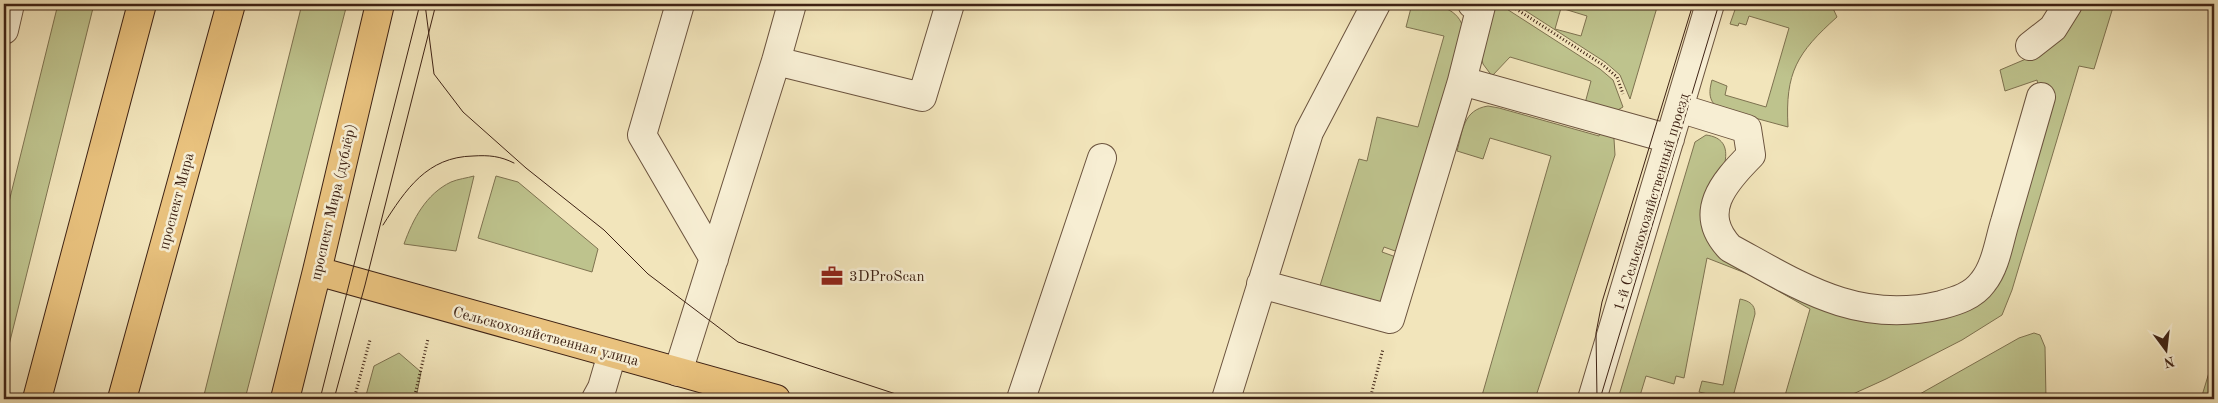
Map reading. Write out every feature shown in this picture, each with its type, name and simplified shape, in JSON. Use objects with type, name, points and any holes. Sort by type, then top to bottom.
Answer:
[{"type":"main road","points":[[40,387],[142,4]]},
{"type":"main road","name":"проспект Мира","points":[[122,398],[231,4]]},
{"type":"main road","name":"проспект Мира (дублёр)","points":[[285,399],[380,4]]},
{"type":"main road","name":"Сельскохозяйственная улица","points":[[317,271],[776,399]]},
{"type":"street","points":[[4,30],[10,4]]},
{"type":"street","points":[[680,4],[642,135],[714,259]]},
{"type":"street","points":[[678,372],[776,61],[792,4]]},
{"type":"street","points":[[776,61],[922,97],[950,4]]},
{"type":"street","points":[[1226,399],[1260,284],[1309,132],[1376,4]]},
{"type":"street","points":[[1260,284],[1390,319],[1462,81],[1478,4]]},
{"type":"street","name":"1-й Сельскохозяйственный проезд","points":[[1592,399],[1710,4]]},
{"type":"street","points":[[2030,46],[2053,28],[2068,4]]},
{"type":"street","points":[[1462,81],[1670,139]]},
{"type":"street","points":[[1679,108],[1747,129],[1751,155],[1732,174],[1717,199],[1714,212],[1716,226],[1721,239],[1730,248],[1812,293],[1838,303],[1889,311],[1929,308],[1951,303],[1968,295],[1983,283],[1995,257],[2042,98]]},
{"type":"street","points":[[1021,399],[1102,158]]},
{"type":"street","points":[[596,399],[602,388],[612,354]]},
{"type":"path","points":[[1508,4],[1603,65],[1616,77],[1621,86],[1633,129]]},
{"type":"path","points":[[1370,399],[1390,319]]},
{"type":"path","points":[[414,399],[428,339]]},
{"type":"path","points":[[354,399],[370,340]]},
{"type":"green space","points":[[58,4],[94,4],[4,365],[4,222]]},
{"type":"green space","points":[[302,4],[347,4],[245,399],[203,399]]},
{"type":"green space","points":[[1412,4],[1435,5],[1449,10],[1460,20],[1463,27],[1441,115],[1434,124],[1398,252],[1384,247],[1382,252],[1396,257],[1382,302],[1378,304],[1319,289],[1359,159],[1367,161],[1377,117],[1418,127],[1444,36],[1406,27]]},
{"type":"green space","points":[[1492,4],[1499,4],[1600,69],[1613,80],[1623,107],[1616,111],[1584,107],[1591,81],[1510,57],[1492,76],[1483,64],[1481,56]]},
{"type":"green space","points":[[1515,4],[1658,4],[1630,99],[1620,75],[1605,62]],"holes":[[[1561,8],[1587,16],[1581,36],[1555,29]]]},
{"type":"green space","points":[[1737,4],[1831,4],[1837,17],[1812,42],[1796,65],[1789,92],[1788,127],[1718,108],[1712,102],[1710,92],[1712,80],[1727,86],[1725,95],[1766,107],[1789,28],[1749,16],[1746,25],[1739,23],[1738,26],[1730,24]]},
{"type":"green space","points":[[2079,4],[2114,4],[2094,69],[2079,66],[2012,290],[2002,315],[1962,340],[1842,399],[1784,399],[1810,309],[1748,274],[1707,258],[1684,378],[1676,376],[1674,384],[1646,376],[1639,399],[1618,399],[1695,142],[1706,135],[1712,136],[1723,143],[1726,156],[1705,213],[1811,303],[1966,307],[2038,85],[2037,80],[2005,91],[2000,70],[2033,56]]},
{"type":"green space","points":[[1488,106],[1599,136],[1602,128],[1614,139],[1615,155],[1535,399],[1481,399],[1551,156],[1490,138],[1483,159],[1457,151],[1465,122],[1469,116],[1480,108]]},
{"type":"green space","points":[[474,176],[456,251],[404,244],[416,217],[434,193],[451,182]]},
{"type":"green space","points":[[496,176],[518,182],[598,249],[592,272],[478,238]]},
{"type":"green space","points":[[1740,299],[1751,304],[1755,314],[1734,393],[1726,398],[1699,392],[1702,381],[1723,385]]},
{"type":"green space","points":[[2034,333],[2040,335],[2045,347],[2046,399],[1911,399],[2019,338]]},
{"type":"green space","points":[[399,353],[421,372],[416,399],[365,399],[374,366]]},
{"type":"green space","points":[[2214,356],[2214,399],[2201,399]]},
{"type":"tram line","points":[[320,399],[420,4]]},
{"type":"tram line","points":[[425,4],[434,74],[463,112],[526,168],[604,230],[648,274],[738,342],[911,399]]},
{"type":"tram line","points":[[334,399],[365,285],[436,4]]},
{"type":"tram line","points":[[1597,397],[1596,333],[1602,302],[1693,4]]},
{"type":"tram line","points":[[1600,399],[1719,4]]},
{"type":"tram line","points":[[383,225],[400,199],[419,177],[443,162],[457,158],[484,156],[499,157],[514,163]]},
{"type":"place","name":"3DProScan","points":[[832,276]]}]
